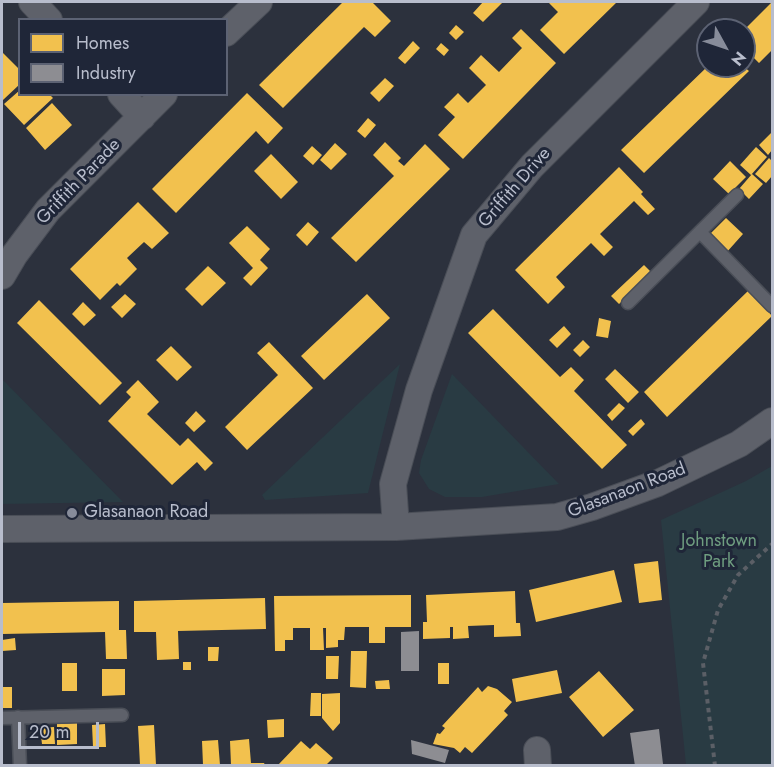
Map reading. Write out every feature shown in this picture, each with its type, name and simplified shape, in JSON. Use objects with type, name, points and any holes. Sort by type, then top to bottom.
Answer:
[{"type":"street","points":[[32,2],[47,18]]},
{"type":"street","points":[[228,31],[259,2]]},
{"type":"street","name":"Griffith Drive","points":[[396,527],[393,484],[419,390],[474,235],[532,166],[696,2]]},
{"type":"street","points":[[123,96],[142,117]]},
{"type":"street","name":"Griffith Parade","points":[[2,276],[15,254],[48,210],[162,96]]},
{"type":"street","name":"Glasanaon Road","points":[[2,530],[396,527],[557,517],[658,483],[729,449],[772,421]]},
{"type":"lane","points":[[628,303],[737,195]]},
{"type":"lane","points":[[700,232],[772,306]]},
{"type":"lane","points":[[2,718],[122,716]]},
{"type":"lane","points":[[18,717],[20,765]]},
{"type":"path","points":[[715,765],[703,663],[718,610],[738,575],[772,544]]},
{"type":"green space","points":[[400,364],[368,493],[265,500],[262,495]]},
{"type":"green space","points":[[452,374],[559,484],[482,497],[445,497],[429,489],[419,473],[421,460]]},
{"type":"green space","points":[[2,379],[123,502],[2,504]]},
{"type":"green space","name":"Johnstown Park","points":[[772,466],[772,765],[686,765],[661,520],[746,481]]},
{"type":"building: Homes","points":[[343,2],[372,2],[391,21],[375,37],[364,27],[283,108],[259,85]]},
{"type":"building: Homes","points":[[483,2],[503,2],[483,22],[473,13]]},
{"type":"building: Homes","points":[[550,2],[617,2],[564,54],[540,30],[558,12]]},
{"type":"building: Homes","points":[[772,2],[772,50],[759,63],[756,60],[756,18]]},
{"type":"building: Homes","points":[[456,25],[464,32],[456,40],[449,33]]},
{"type":"building: Homes","points":[[521,29],[556,63],[463,159],[438,135],[455,117],[444,107],[458,93],[468,103],[486,85],[469,68],[481,55],[499,72],[522,48],[512,38]]},
{"type":"building: Homes","points":[[413,41],[420,48],[405,64],[398,58]]},
{"type":"building: Homes","points":[[441,43],[449,50],[444,56],[436,49]]},
{"type":"building: Homes","points":[[2,52],[18,68],[18,86],[3,100]]},
{"type":"building: Homes","points":[[385,78],[394,86],[379,102],[370,93]]},
{"type":"building: Homes","points":[[696,78],[742,78],[644,173],[621,150]]},
{"type":"building: Homes","points":[[18,92],[18,96],[51,96],[53,98],[24,125],[4,104]]},
{"type":"building: Homes","points":[[247,93],[283,128],[268,144],[256,131],[176,213],[152,189]]},
{"type":"building: Homes","points":[[52,103],[72,125],[45,150],[26,128]]},
{"type":"building: Homes","points":[[368,118],[376,125],[365,138],[357,131]]},
{"type":"building: Homes","points":[[772,132],[772,150],[768,155],[759,145]]},
{"type":"building: Homes","points":[[385,142],[401,158],[398,161],[404,166],[425,144],[450,169],[356,262],[331,238],[394,176],[373,155]]},
{"type":"building: Homes","points":[[335,143],[347,154],[331,170],[320,160]]},
{"type":"building: Homes","points":[[312,146],[322,155],[313,165],[303,156]]},
{"type":"building: Homes","points":[[756,147],[767,157],[751,175],[740,165]]},
{"type":"building: Homes","points":[[271,154],[298,182],[281,199],[254,171]]},
{"type":"building: Homes","points":[[769,158],[772,161],[772,176],[766,183],[755,174]]},
{"type":"building: Homes","points":[[730,161],[746,177],[729,194],[713,179]]},
{"type":"building: Homes","points":[[619,167],[643,192],[641,194],[655,209],[648,215],[634,201],[600,234],[613,247],[604,256],[591,243],[556,277],[565,287],[548,304],[515,270]]},
{"type":"building: Homes","points":[[752,174],[763,184],[749,199],[739,189]]},
{"type":"building: Homes","points":[[138,202],[169,233],[152,249],[144,242],[127,258],[137,269],[120,286],[117,283],[100,300],[70,269]]},
{"type":"building: Homes","points":[[726,218],[743,234],[726,253],[708,236]]},
{"type":"building: Homes","points":[[308,222],[319,232],[307,246],[296,235]]},
{"type":"building: Homes","points":[[247,226],[270,249],[260,260],[268,268],[251,286],[243,278],[253,268],[229,243]]},
{"type":"building: Homes","points":[[644,265],[652,273],[619,304],[611,296]]},
{"type":"building: Homes","points":[[208,266],[226,283],[202,306],[185,289]]},
{"type":"building: Homes","points":[[749,290],[772,316],[667,417],[644,392]]},
{"type":"building: Homes","points":[[125,294],[136,304],[122,318],[111,307]]},
{"type":"building: Homes","points":[[367,294],[390,318],[324,380],[301,356]]},
{"type":"building: Homes","points":[[39,300],[122,383],[100,405],[17,323]]},
{"type":"building: Homes","points":[[83,302],[96,315],[84,326],[72,314]]},
{"type":"building: Homes","points":[[493,309],[560,377],[571,367],[584,380],[574,391],[627,445],[602,469],[468,333]]},
{"type":"building: Homes","points":[[599,318],[611,321],[608,338],[596,336]]},
{"type":"building: Homes","points":[[564,326],[571,334],[557,348],[549,340]]},
{"type":"building: Homes","points":[[583,340],[590,347],[580,357],[573,350]]},
{"type":"building: Homes","points":[[269,342],[313,388],[247,450],[225,427],[278,375],[257,353]]},
{"type":"building: Homes","points":[[171,346],[192,367],[177,381],[156,360]]},
{"type":"building: Homes","points":[[615,369],[639,392],[628,403],[605,379]]},
{"type":"building: Homes","points":[[138,380],[159,402],[147,414],[180,446],[188,438],[213,463],[205,471],[197,462],[172,485],[108,421],[131,397],[126,392]]},
{"type":"building: Homes","points":[[619,403],[625,408],[612,421],[607,415]]},
{"type":"building: Homes","points":[[196,411],[206,421],[194,432],[185,423]]},
{"type":"building: Homes","points":[[641,419],[645,424],[633,436],[628,431]]},
{"type":"building: Homes","points":[[658,561],[662,600],[639,603],[634,564]]},
{"type":"building: Homes","points":[[614,570],[622,602],[536,622],[529,590]]},
{"type":"building: Homes","points":[[515,591],[516,623],[520,623],[521,636],[494,637],[494,625],[468,626],[469,638],[453,639],[453,627],[450,627],[450,638],[423,639],[423,622],[427,622],[426,595]]},
{"type":"building: Homes","points":[[411,595],[411,627],[385,627],[385,643],[369,643],[369,627],[345,627],[344,640],[338,640],[338,647],[326,648],[326,628],[323,628],[324,650],[310,650],[310,628],[293,628],[293,640],[285,640],[285,651],[275,651],[274,596]]},
{"type":"building: Homes","points":[[265,598],[266,629],[178,631],[179,659],[157,660],[156,632],[134,632],[134,601]]},
{"type":"building: Homes","points":[[119,601],[119,630],[126,630],[127,659],[106,659],[105,632],[2,634],[2,603]]},
{"type":"building: Homes","points":[[15,638],[16,650],[2,651],[2,640]]},
{"type":"building: Homes","points":[[208,647],[219,647],[218,661],[208,661]]},
{"type":"building: Homes","points":[[351,651],[367,651],[366,688],[350,687]]},
{"type":"building: Homes","points":[[326,656],[339,656],[338,679],[326,679]]},
{"type":"building: Homes","points":[[183,662],[191,662],[191,670],[183,670]]},
{"type":"building: Homes","points":[[62,663],[77,663],[77,691],[62,691]]},
{"type":"building: Homes","points":[[438,663],[449,663],[449,684],[438,684]]},
{"type":"building: Homes","points":[[102,669],[125,669],[125,695],[102,696]]},
{"type":"building: Homes","points":[[557,670],[562,693],[516,702],[512,679]]},
{"type":"building: Homes","points":[[599,671],[634,710],[603,737],[569,697]]},
{"type":"building: Homes","points":[[389,680],[390,689],[376,689],[375,681]]},
{"type":"building: Homes","points":[[488,686],[497,689],[512,702],[504,711],[508,715],[472,753],[465,747],[460,753],[454,748],[433,744],[437,733],[440,734],[445,728],[442,726],[478,687],[482,692]]},
{"type":"building: Homes","points":[[2,687],[12,687],[12,708],[2,708]]},
{"type":"building: Homes","points":[[311,693],[321,693],[321,716],[310,716]]},
{"type":"building: Homes","points":[[340,693],[340,723],[333,731],[322,718],[322,694]]},
{"type":"building: Homes","points":[[284,719],[284,737],[268,738],[267,720]]},
{"type":"building: Homes","points":[[77,723],[77,744],[57,745],[57,724]]},
{"type":"building: Homes","points":[[105,724],[106,747],[93,747],[92,725]]},
{"type":"building: Homes","points":[[154,725],[156,765],[140,765],[138,726]]},
{"type":"building: Homes","points":[[54,727],[55,744],[42,744],[40,728]]},
{"type":"building: Homes","points":[[249,739],[251,763],[264,763],[265,765],[231,765],[230,741]]},
{"type":"building: Homes","points":[[218,740],[220,765],[203,765],[202,741]]},
{"type":"building: Homes","points":[[301,741],[310,749],[316,743],[333,758],[326,765],[278,765]]},
{"type":"building: Industry","points":[[419,631],[419,671],[401,671],[401,632]]},
{"type":"building: Industry","points":[[659,729],[663,764],[635,766],[630,733]]},
{"type":"building: Industry","points":[[411,740],[449,750],[445,763],[412,754]]},
{"type":"place","name":"Glasanaon Road","points":[[72,513]]}]
